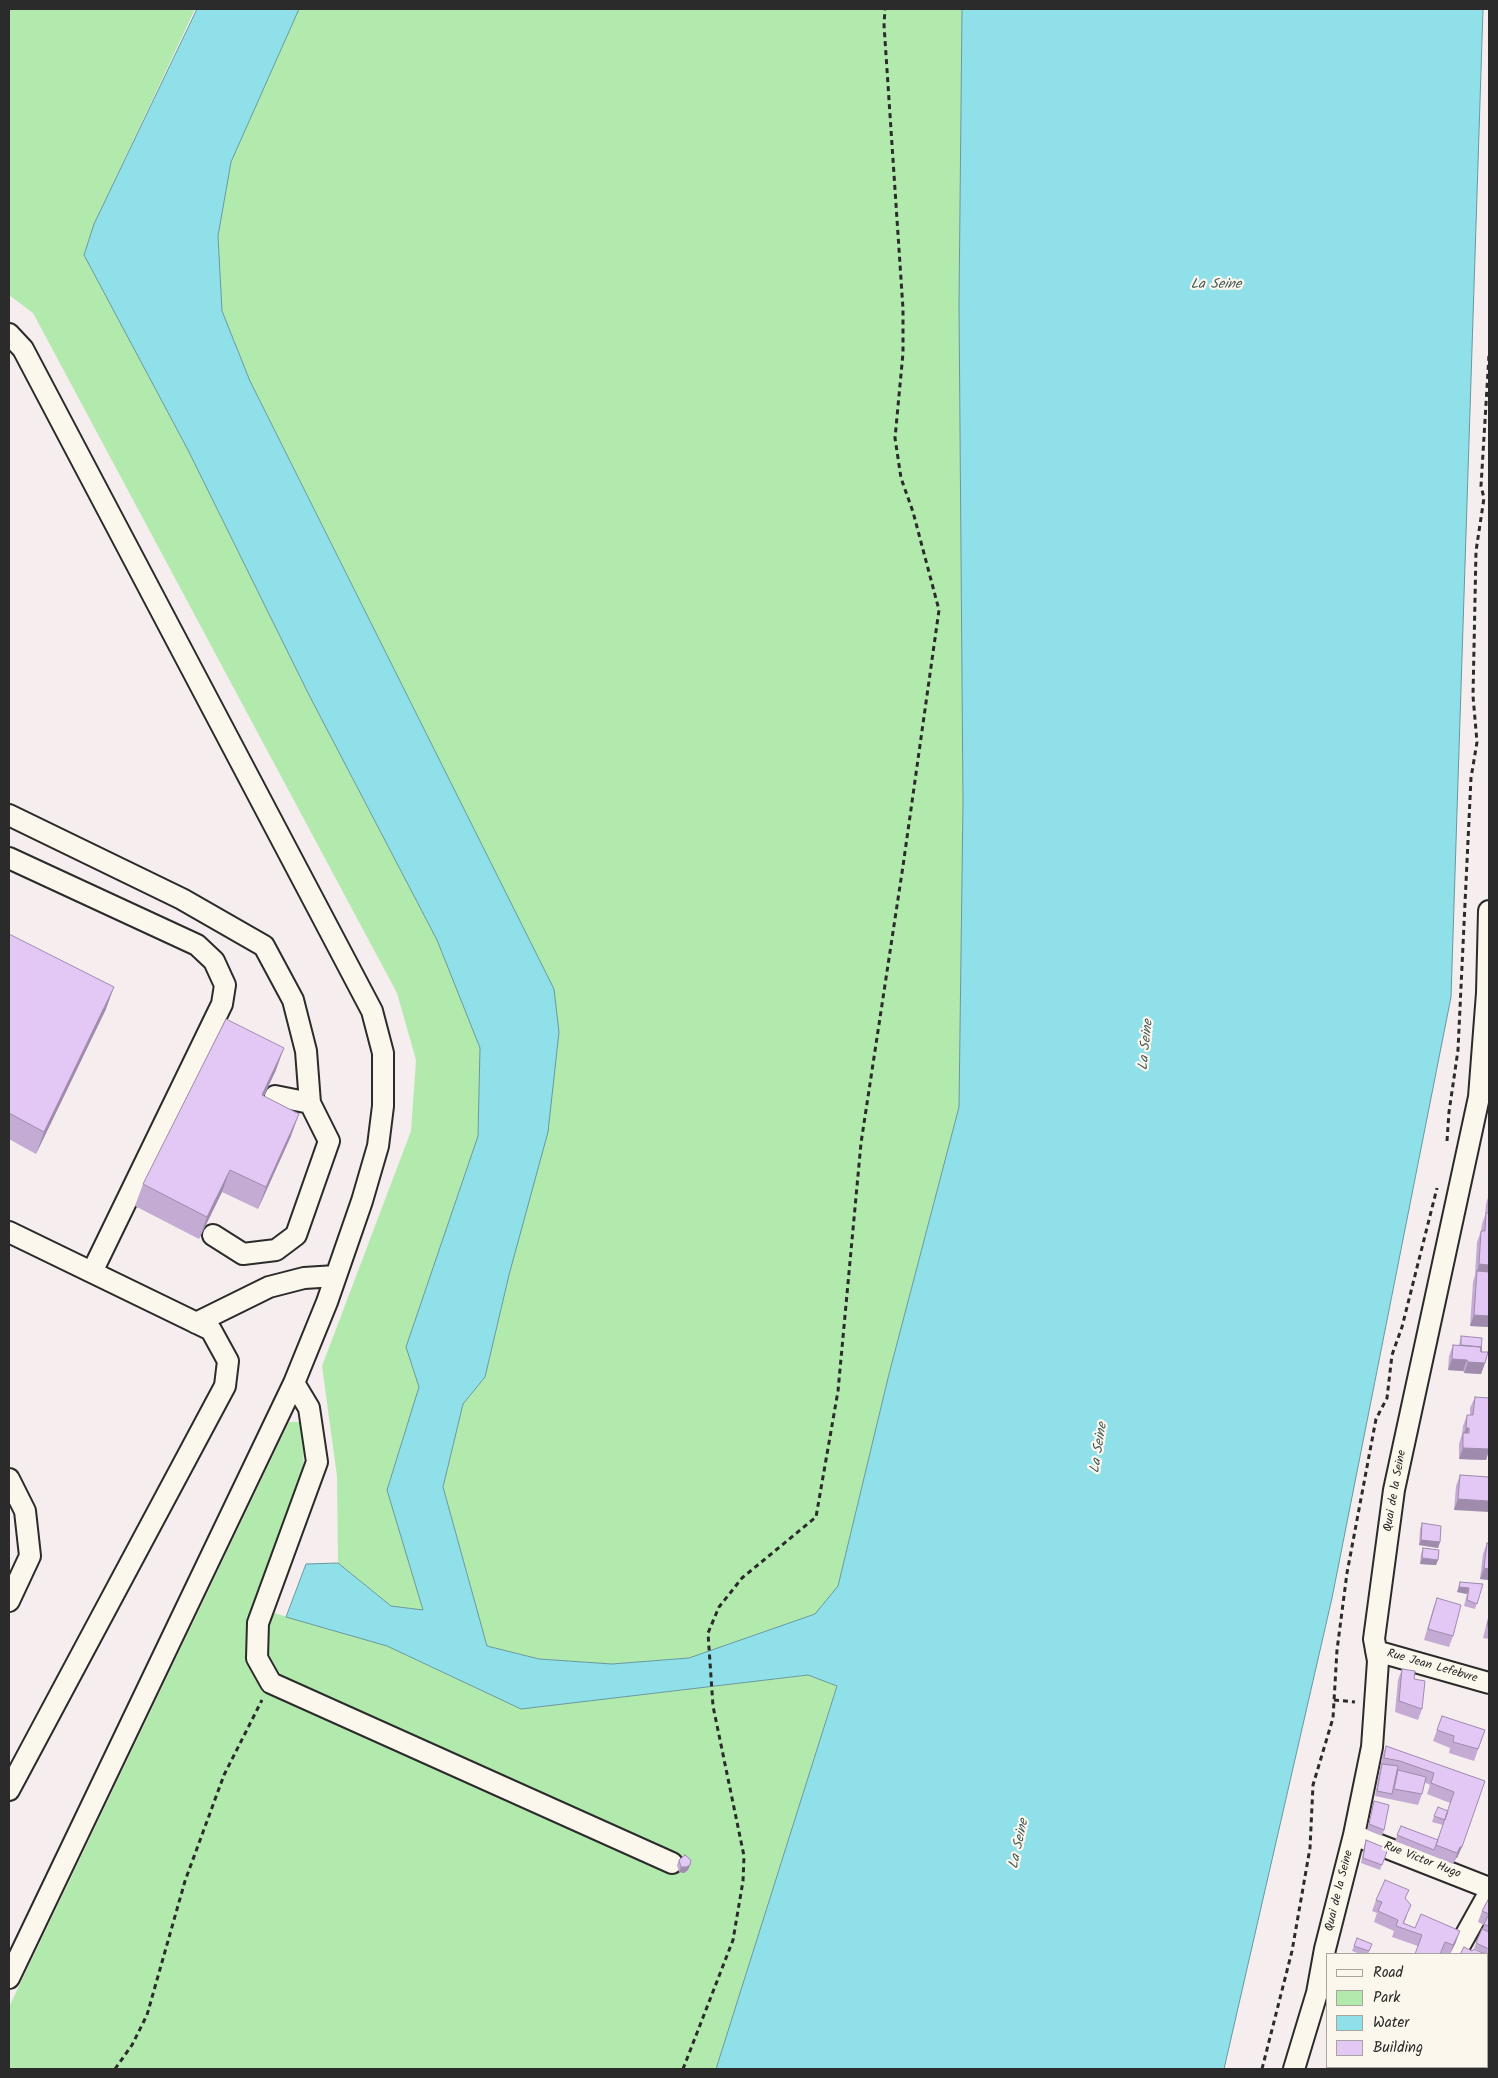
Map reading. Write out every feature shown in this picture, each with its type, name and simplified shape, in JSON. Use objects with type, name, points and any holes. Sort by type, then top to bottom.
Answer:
[{"type":"street","points":[[9,334],[23,349],[372,1011],[383,1053],[383,1106],[378,1146],[362,1201],[336,1276],[294,1383],[9,1978]]},
{"type":"street","points":[[9,816],[182,899],[264,946],[293,1000],[306,1051],[310,1103],[329,1141],[296,1235],[276,1250],[243,1254],[213,1235]]},
{"type":"street","points":[[9,858],[197,945],[214,961],[225,985],[222,1004],[92,1272]]},
{"type":"street","name":"Quai de la Seine","points":[[1333,1952],[1372,1747],[1378,1661],[1374,1639],[1394,1490],[1479,1097],[1488,993],[1489,911]]},
{"type":"street","points":[[275,1096],[310,1103]]},
{"type":"street","points":[[9,1232],[211,1330],[228,1361],[225,1386],[9,1790]]},
{"type":"street","points":[[196,1323],[269,1287],[304,1278],[336,1276]]},
{"type":"street","points":[[294,1383],[309,1408],[317,1462],[258,1623],[257,1658],[271,1683],[672,1864]]},
{"type":"street","points":[[9,1479],[25,1511],[30,1556],[9,1601]]},
{"type":"street","name":"Rue Jean Lefebvre","points":[[1376,1651],[1489,1683]]},
{"type":"street","name":"Rue Victor Hugo","points":[[1354,1835],[1489,1888]]},
{"type":"street","points":[[1456,1953],[1489,1893]]},
{"type":"street","name":"Quai de la Seine","points":[[1294,2069],[1316,1993],[1326,1969]]},
{"type":"path","points":[[683,2069],[733,1940],[743,1881],[744,1856],[713,1706],[708,1632],[719,1607],[742,1578],[816,1517],[838,1391],[861,1143],[939,610],[902,478],[896,438],[903,353],[903,309],[884,25],[885,9]]},
{"type":"path","points":[[1447,1144],[1448,1112],[1458,1050],[1471,778],[1477,742],[1473,696],[1476,552],[1484,498],[1480,486],[1489,355]]},
{"type":"path","points":[[1262,2069],[1292,1951],[1310,1848],[1313,1785],[1333,1718],[1337,1650],[1347,1573],[1376,1419],[1388,1398],[1392,1355],[1402,1326],[1438,1182]]},
{"type":"path","points":[[115,2069],[132,2045],[147,2015],[185,1881],[224,1775],[271,1683]]},
{"type":"path","points":[[1334,1700],[1364,1703]]},
{"type":"green space","points":[[9,9],[195,9],[94,224],[84,255],[188,450],[308,693],[437,940],[480,1048],[478,1136],[406,1347],[419,1387],[387,1490],[423,1610],[391,1606],[338,1563],[337,1476],[322,1366],[411,1131],[416,1060],[397,993],[33,313],[9,295]]},
{"type":"green space","points":[[299,9],[962,9],[959,305],[963,802],[959,1107],[889,1374],[838,1586],[815,1614],[689,1658],[612,1664],[539,1659],[487,1646],[443,1487],[463,1404],[485,1377],[509,1275],[554,990],[250,381],[222,311],[218,236],[231,162]]},
{"type":"green space","points":[[289,1422],[303,1422],[304,1494],[257,1608],[387,1646],[521,1709],[809,1675],[837,1686],[716,2069],[9,2069],[9,2007]]},
{"type":"water","name":"La Seine","points":[[197,9],[299,9],[231,162],[218,236],[222,311],[250,381],[554,989],[559,1032],[548,1132],[509,1275],[485,1377],[463,1404],[443,1487],[487,1646],[539,1659],[612,1664],[689,1658],[815,1614],[838,1586],[889,1374],[959,1107],[963,802],[959,305],[962,9],[1483,9],[1451,997],[1332,1598],[1224,2069],[716,2069],[837,1686],[808,1675],[521,1709],[387,1646],[286,1617],[306,1564],[338,1563],[391,1606],[423,1610],[387,1490],[419,1387],[406,1347],[478,1136],[480,1048],[437,940],[308,693],[188,450],[84,255],[94,224]]},
{"type":"building","points":[[9,934],[114,987],[44,1132],[9,1113]]},
{"type":"building","points":[[226,1019],[284,1048],[262,1095],[299,1114],[266,1187],[230,1170],[207,1217],[143,1184]]},
{"type":"building","points":[[1486,1213],[1489,1213],[1489,1265],[1479,1264],[1481,1231],[1485,1231]]},
{"type":"building","points":[[1477,1271],[1489,1272],[1489,1316],[1474,1315]]},
{"type":"building","points":[[1461,1336],[1482,1338],[1481,1352],[1481,1347],[1461,1345]]},
{"type":"building","points":[[1453,1345],[1481,1347],[1481,1352],[1488,1352],[1485,1363],[1452,1359]]},
{"type":"building","points":[[1475,1397],[1489,1398],[1489,1449],[1463,1448],[1463,1433],[1469,1433],[1469,1428],[1466,1428],[1467,1415],[1473,1415]]},
{"type":"building","points":[[1460,1475],[1489,1477],[1489,1501],[1458,1499]]},
{"type":"building","points":[[1422,1523],[1441,1526],[1440,1542],[1421,1540]]},
{"type":"building","points":[[1487,1543],[1489,1544],[1489,1569],[1484,1568]]},
{"type":"building","points":[[1423,1548],[1439,1550],[1438,1560],[1422,1558]]},
{"type":"building","points":[[1460,1582],[1483,1584],[1477,1604],[1467,1600],[1469,1588],[1459,1587]]},
{"type":"building","points":[[1437,1598],[1461,1605],[1453,1636],[1428,1629]]},
{"type":"building","points":[[1402,1669],[1415,1671],[1414,1679],[1425,1681],[1422,1709],[1399,1701]]},
{"type":"building","points":[[1442,1716],[1485,1730],[1478,1749],[1453,1742],[1454,1736],[1437,1730]]},
{"type":"building","points":[[1386,1746],[1485,1781],[1462,1847],[1460,1847],[1457,1853],[1436,1845],[1454,1792],[1431,1783],[1434,1773],[1400,1761],[1384,1758]]},
{"type":"building","points":[[1382,1764],[1398,1766],[1392,1794],[1377,1791]]},
{"type":"building","points":[[1398,1770],[1426,1777],[1422,1794],[1394,1789]]},
{"type":"building","points":[[1374,1801],[1389,1805],[1384,1830],[1369,1824]]},
{"type":"building","points":[[1438,1807],[1448,1811],[1445,1820],[1434,1816]]},
{"type":"building","points":[[1401,1826],[1438,1840],[1434,1850],[1397,1835]]},
{"type":"building","points":[[1366,1840],[1388,1849],[1382,1865],[1363,1858]]},
{"type":"building","points":[[685,1855],[691,1860],[690,1865],[681,1867],[679,1860]]},
{"type":"building","points":[[1385,1880],[1409,1890],[1405,1898],[1411,1905],[1403,1923],[1415,1928],[1421,1914],[1460,1931],[1453,1945],[1445,1942],[1440,1953],[1415,1953],[1422,1935],[1396,1926],[1398,1920],[1378,1911],[1382,1902],[1376,1900]]},
{"type":"building","points":[[1489,1898],[1489,1914],[1482,1911]]},
{"type":"building","points":[[1489,1914],[1489,1926],[1484,1924]]},
{"type":"building","points":[[1482,1929],[1489,1932],[1489,1949],[1476,1943]]},
{"type":"building","points":[[1357,1938],[1372,1944],[1369,1951],[1354,1946]]},
{"type":"building","points":[[1464,1947],[1483,1953],[1461,1953]]}]
